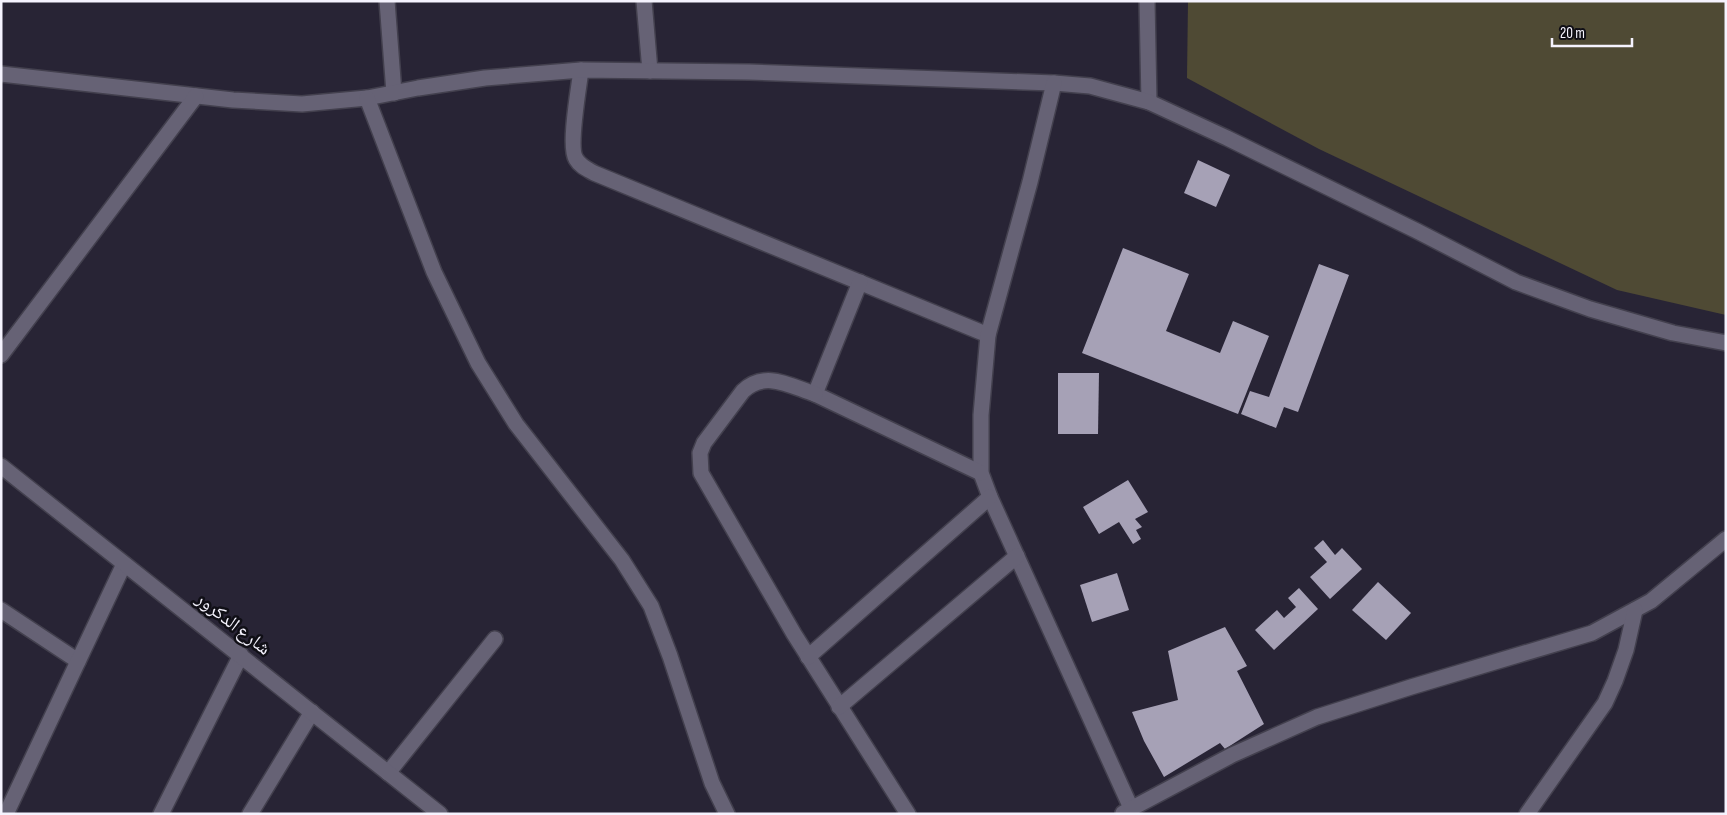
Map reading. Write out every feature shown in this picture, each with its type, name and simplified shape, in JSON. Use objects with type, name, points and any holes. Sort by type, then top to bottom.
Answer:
[{"type":"street","points":[[388,1],[394,93]]},
{"type":"street","points":[[644,1],[650,71]]},
{"type":"street","points":[[1148,1],[1149,102]]},
{"type":"street","points":[[581,70],[573,143],[575,157],[582,166],[594,173],[988,335]]},
{"type":"street","points":[[1,74],[233,100],[302,104],[367,98],[485,78],[581,70],[749,72],[1054,83],[1090,86],[1149,102],[1417,231],[1516,282],[1590,309],[1673,333],[1726,344]]},
{"type":"street","points":[[1054,83],[1030,182],[988,335],[981,415],[981,473],[1127,811],[1232,755],[1317,717],[1592,633],[1651,601],[1726,539]]},
{"type":"street","points":[[1,355],[196,96]]},
{"type":"street","points":[[367,98],[434,272],[478,362],[516,424],[622,560],[651,606],[670,656],[712,784],[727,814]]},
{"type":"street","points":[[815,394],[860,282]]},
{"type":"street","points":[[908,814],[839,707],[753,565],[701,473],[700,453],[704,443],[743,391],[751,384],[760,380],[771,380],[815,394],[981,473]]},
{"type":"street","name":"شارع الدكرور","points":[[1,466],[440,814]]},
{"type":"street","points":[[808,657],[990,497]]},
{"type":"street","points":[[839,707],[1017,556]]},
{"type":"street","points":[[6,814],[124,564]]},
{"type":"street","points":[[1,610],[78,661]]},
{"type":"street","points":[[1528,814],[1605,703],[1616,682],[1626,650],[1635,610]]},
{"type":"street","points":[[388,773],[495,639]]},
{"type":"street","points":[[161,814],[241,656]]},
{"type":"street","points":[[250,814],[312,712]]},
{"type":"shaded area","points":[[1188,1],[1726,1],[1726,315],[1617,290],[1319,149],[1187,78]]},
{"type":"building","points":[[1198,160],[1230,175],[1216,207],[1184,193]]},
{"type":"building","points":[[1123,248],[1189,274],[1166,331],[1220,353],[1233,321],[1269,336],[1238,414],[1082,353]]},
{"type":"building","points":[[1319,264],[1349,275],[1298,412],[1284,407],[1276,428],[1241,414],[1250,391],[1269,397]]},
{"type":"building","points":[[1058,373],[1099,373],[1098,434],[1058,434]]},
{"type":"building","points":[[1128,480],[1148,512],[1135,519],[1142,527],[1136,530],[1141,539],[1133,544],[1119,522],[1099,534],[1083,507]]},
{"type":"building","points":[[1323,540],[1335,555],[1342,548],[1362,569],[1330,599],[1310,577],[1327,562],[1314,548]]},
{"type":"building","points":[[1117,573],[1129,610],[1092,622],[1080,585]]},
{"type":"building","points":[[1378,582],[1411,613],[1386,640],[1352,610]]},
{"type":"building","points":[[1299,588],[1318,609],[1274,650],[1255,630],[1277,610],[1284,618],[1296,607],[1288,598]]},
{"type":"building","points":[[1225,627],[1247,666],[1237,671],[1264,724],[1225,749],[1220,743],[1164,777],[1144,741],[1132,712],[1178,700],[1168,651]]}]
